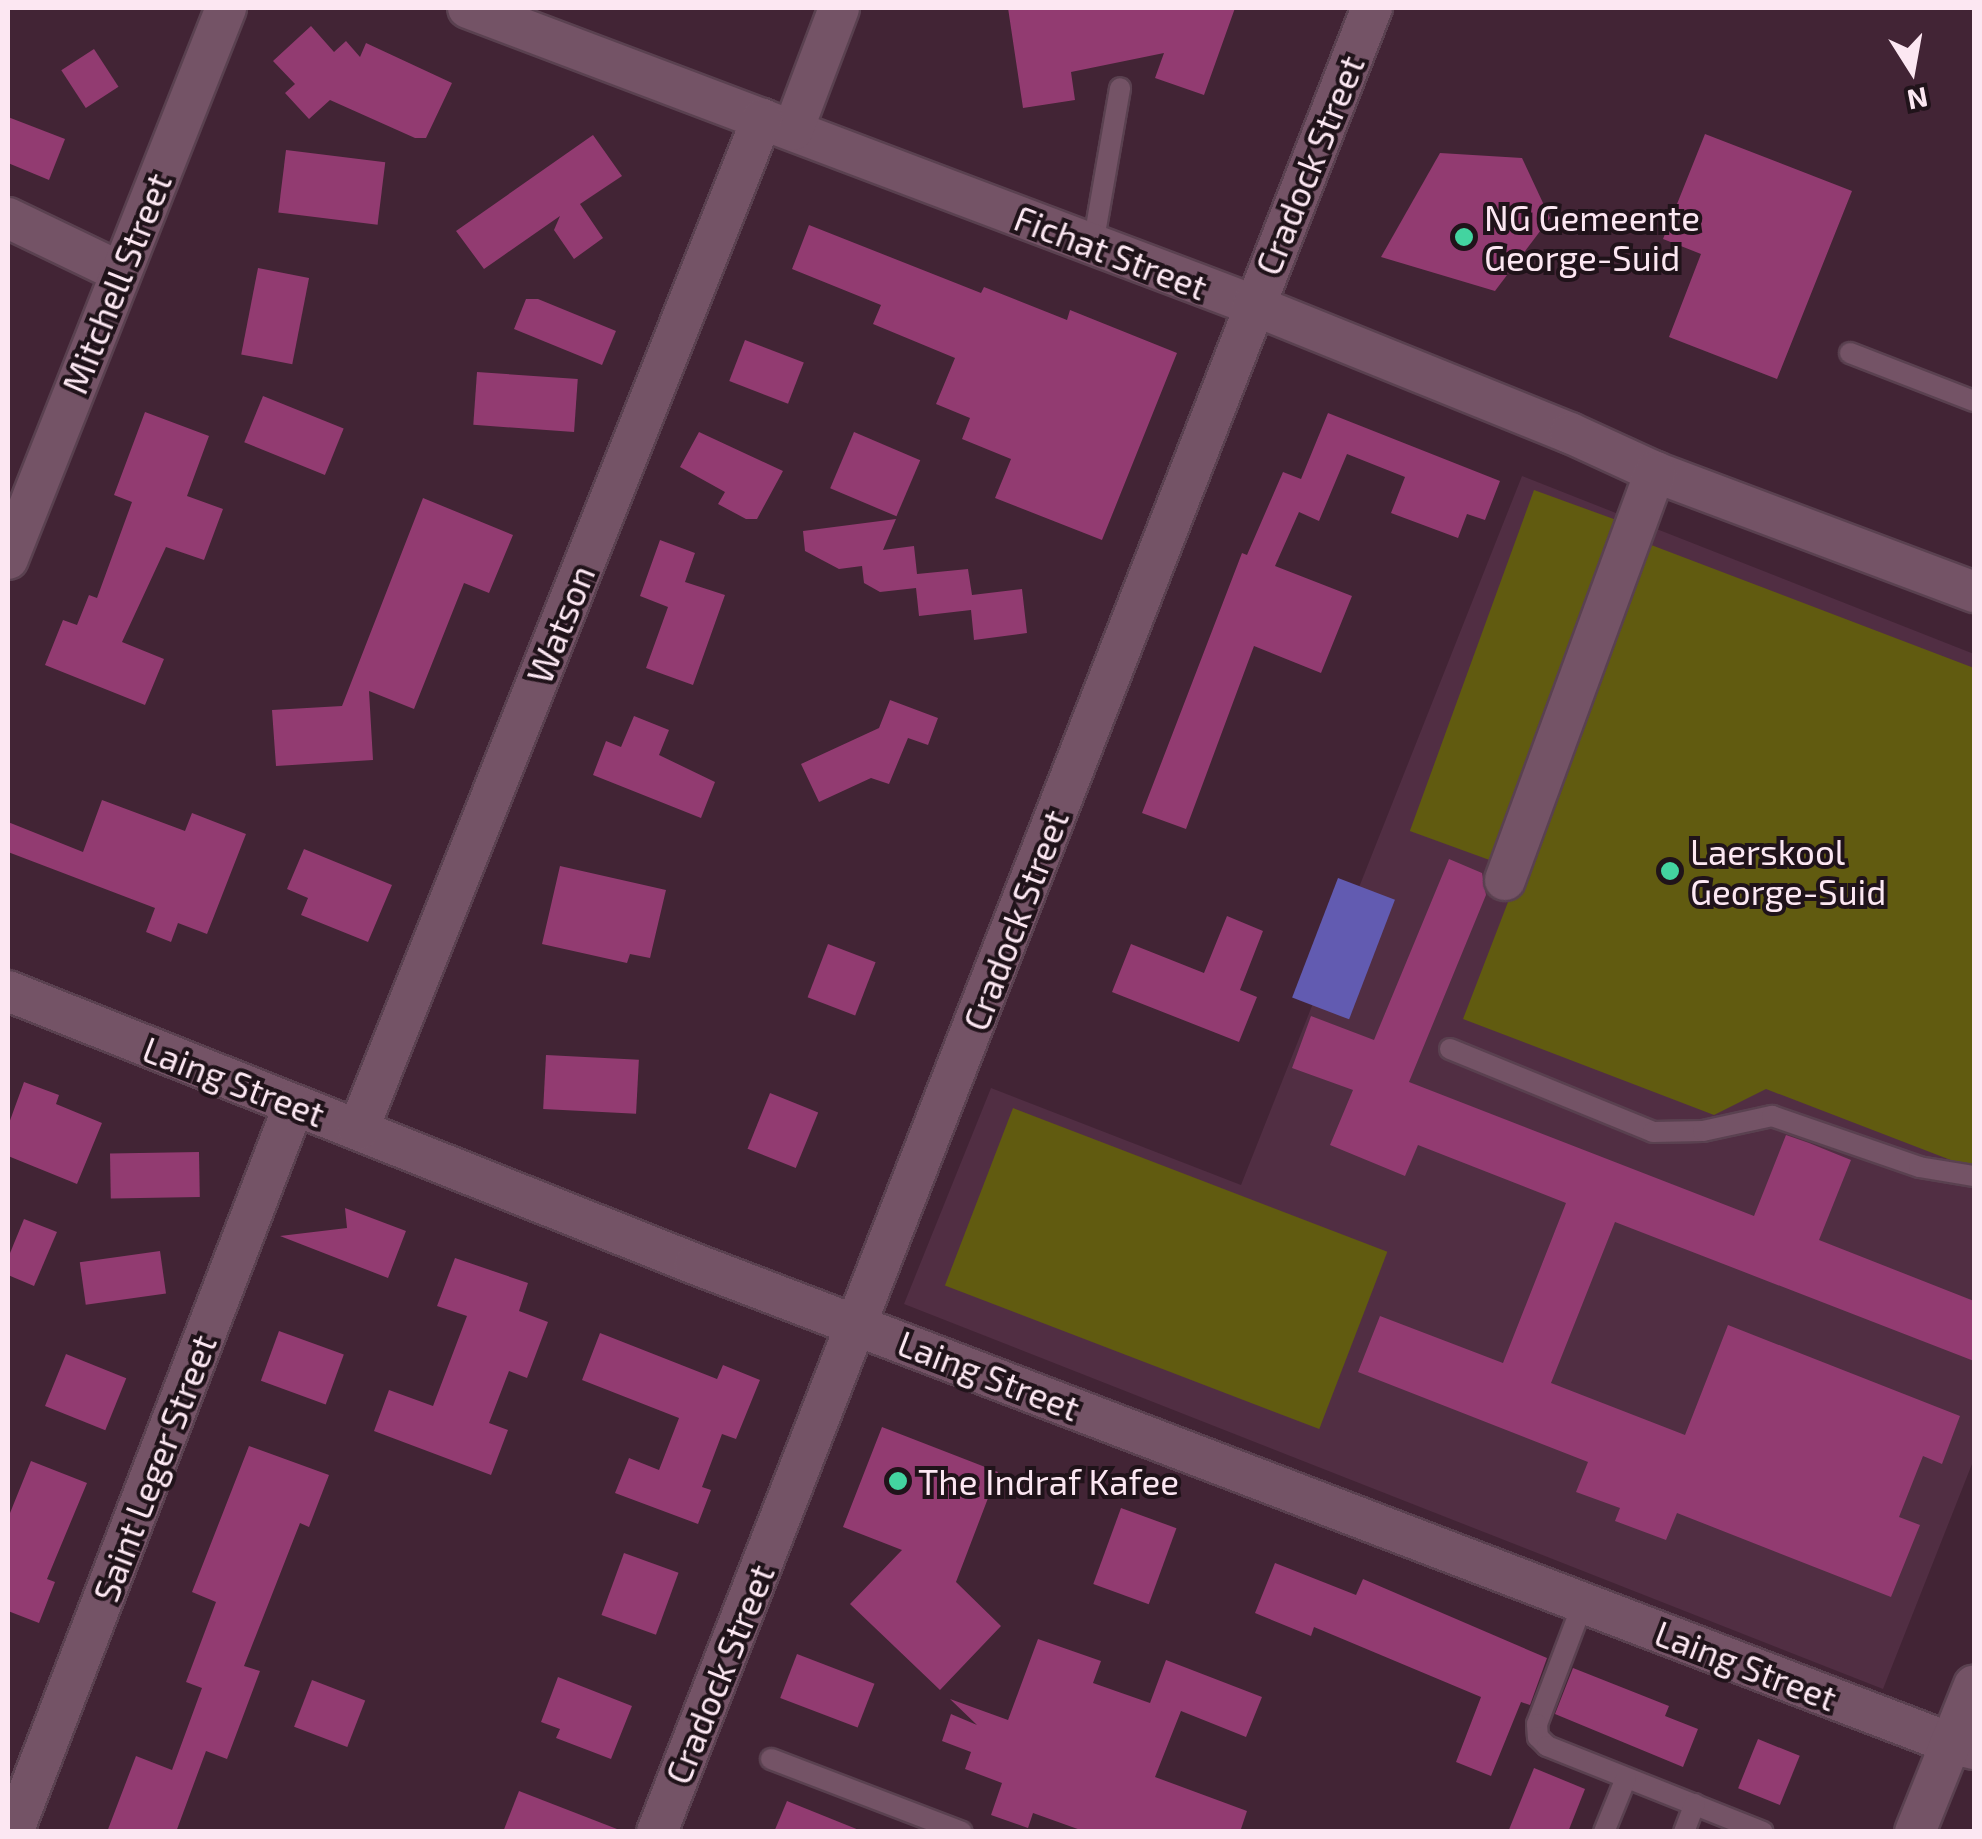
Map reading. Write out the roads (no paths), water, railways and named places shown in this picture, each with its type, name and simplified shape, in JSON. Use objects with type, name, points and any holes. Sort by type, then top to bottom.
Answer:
[{"type":"street","name":"Mitchell Street","points":[[8,560],[226,8]]},
{"type":"street","name":"Fichat Street","points":[[468,8],[1253,305],[1570,433],[1656,472],[1974,592]]},
{"type":"street","name":"Watson","points":[[358,1130],[777,124],[839,8]]},
{"type":"street","name":"Cradock Street","points":[[657,1832],[1372,8]]},
{"type":"street","points":[[8,218],[120,272]]},
{"type":"street","points":[[1505,880],[1656,472]]},
{"type":"street","name":"Laing Street","points":[[8,992],[858,1324],[1962,1746]]},
{"type":"street","name":"Saint Leger Street","points":[[13,1832],[294,1106]]},
{"type":"street","points":[[1915,1832],[1962,1746],[1974,1685]]},
{"type":"lane","points":[[1094,245],[1120,88]]},
{"type":"lane","points":[[1850,353],[1974,402]]},
{"type":"lane","points":[[1450,1049],[1652,1132],[1703,1132],[1772,1116],[1920,1166],[1974,1176]]},
{"type":"lane","points":[[1583,1603],[1537,1724],[1538,1737],[1547,1746],[1762,1832]]},
{"type":"lane","points":[[771,1759],[962,1832]]},
{"type":"lane","points":[[1604,1832],[1626,1778]]},
{"type":"lane","points":[[1684,1832],[1694,1804]]},
{"type":"place","name":"NG Gemeente George-Suid","points":[[1464,237]]},
{"type":"place","name":"Laerskool George-Suid","points":[[1670,871]]},
{"type":"place","name":"The Indraf Kafee","points":[[898,1481]]}]
